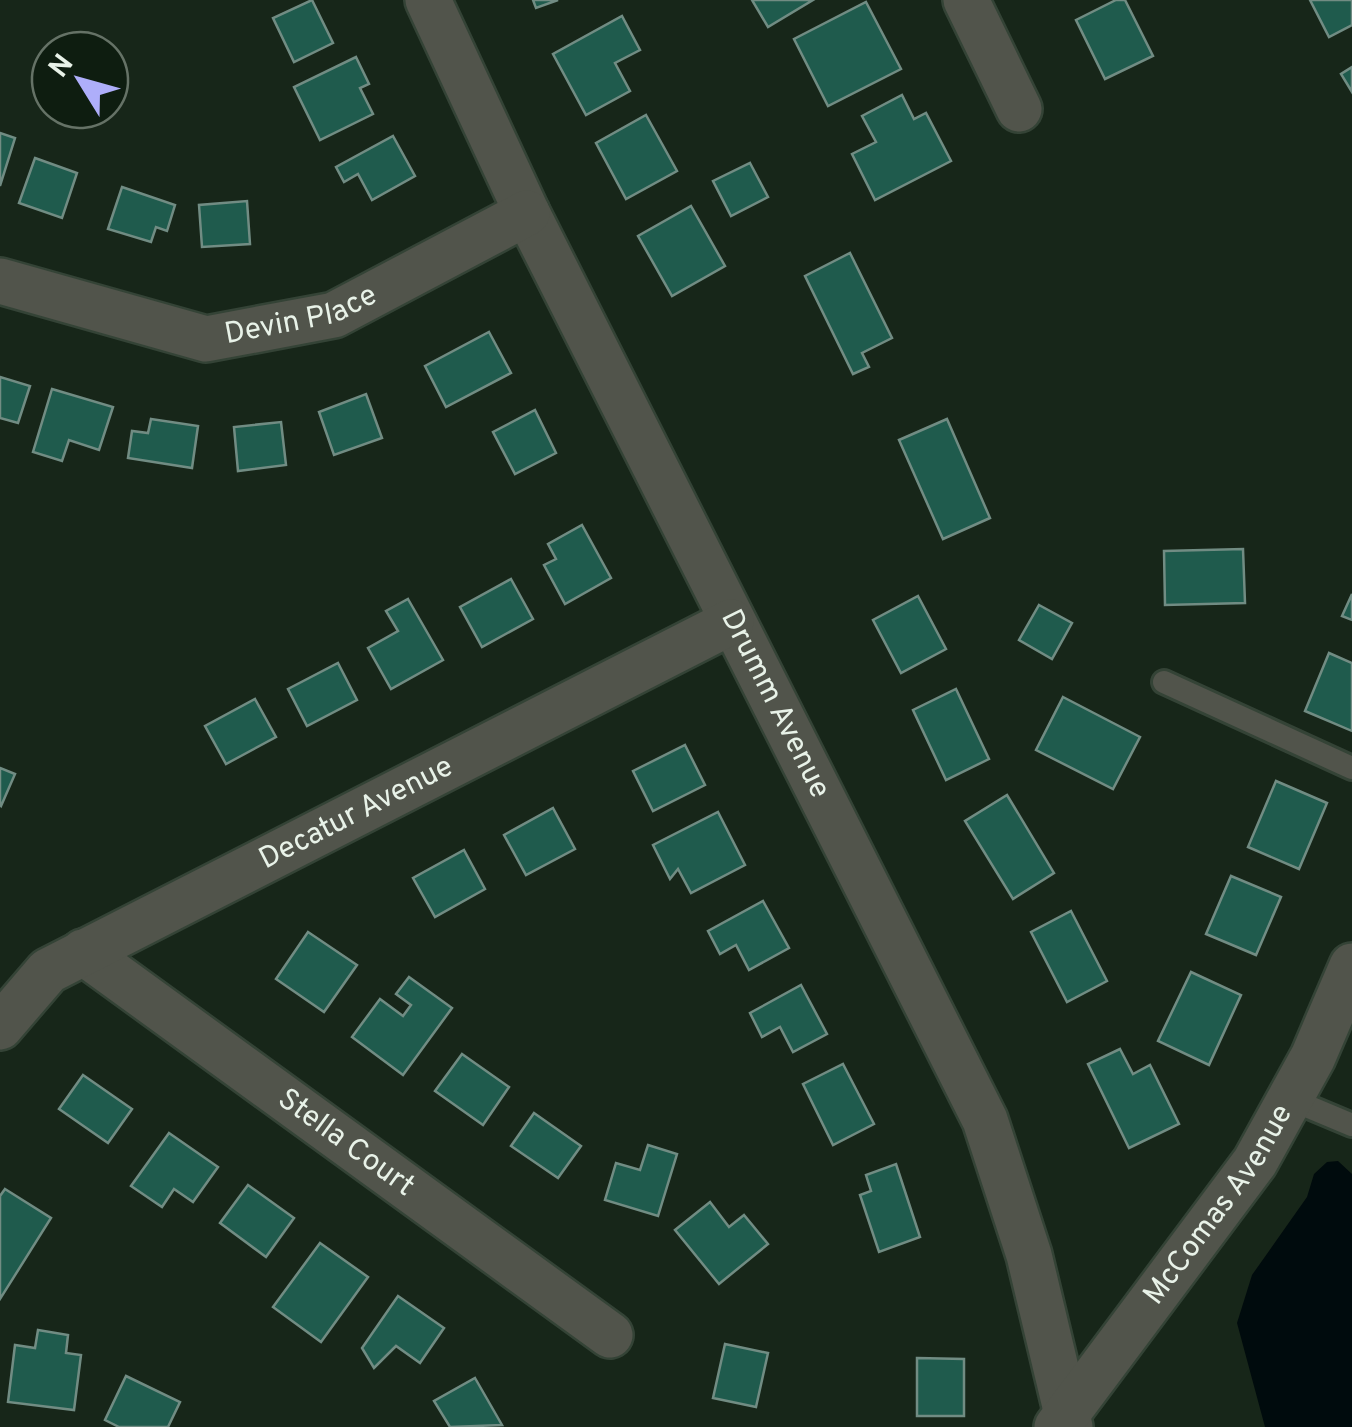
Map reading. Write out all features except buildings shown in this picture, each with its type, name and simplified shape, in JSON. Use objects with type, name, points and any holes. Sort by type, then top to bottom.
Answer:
[{"type":"street","name":"Drumm Avenue","points":[[428,0],[527,213],[985,1120],[1029,1256],[1065,1422]]},
{"type":"street","points":[[966,0],[1019,110]]},
{"type":"street","name":"Devin Place","points":[[0,280],[206,339],[334,315],[527,213]]},
{"type":"street","name":"Decatur Avenue","points":[[0,1027],[48,971],[731,622]]},
{"type":"street","name":"Stella Court","points":[[83,952],[610,1335]]},
{"type":"street","name":"McComas Avenue","points":[[1065,1422],[1255,1162],[1352,966]]},
{"type":"lane","points":[[1164,682],[1352,768]]},
{"type":"lane","points":[[1290,1098],[1352,1125]]},
{"type":"shaded area","points":[[1338,1161],[1352,1174],[1352,1427],[1265,1427],[1237,1323],[1252,1275],[1307,1197],[1314,1174],[1327,1162]]}]
